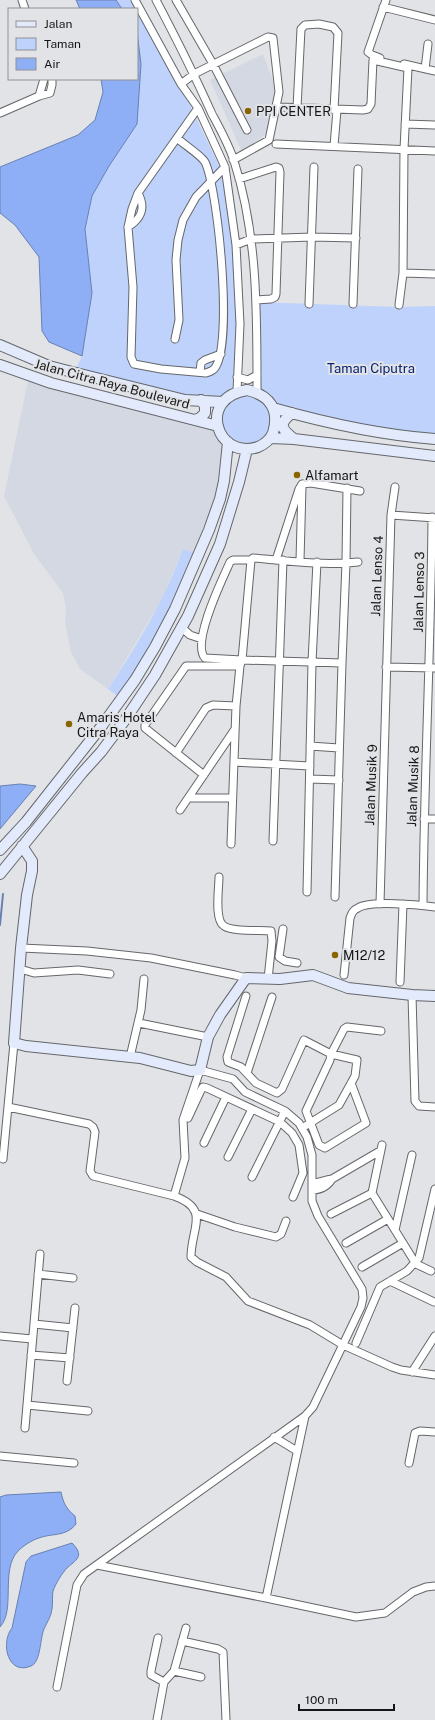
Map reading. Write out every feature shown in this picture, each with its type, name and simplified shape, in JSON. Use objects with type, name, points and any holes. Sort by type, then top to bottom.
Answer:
[{"type":"main road","name":"Jalan Citra Raya Boulevard","points":[[0,345],[49,366],[76,373],[185,400],[223,402]]},
{"type":"main road","name":"Jalan Citra Raya Boulevard","points":[[0,365],[51,383],[218,426]]},
{"type":"main road","points":[[247,390],[257,392],[267,398],[273,408],[275,425],[271,438],[265,444],[247,449],[237,447],[222,437],[217,419],[219,408],[225,398],[237,392],[247,390]]},
{"type":"main road","points":[[195,420],[200,418],[205,413],[205,406],[201,400]]},
{"type":"main road","points":[[273,408],[320,421],[384,434],[435,439]]},
{"type":"main road","points":[[292,413],[283,421],[282,426],[286,433],[294,439]]},
{"type":"main road","points":[[271,438],[294,439],[435,456]]},
{"type":"main road","points":[[0,850],[26,822],[136,680],[175,609],[211,524],[224,481],[228,442]]},
{"type":"main road","points":[[0,874],[82,773],[101,752],[133,710],[155,675],[182,628],[220,544],[247,449]]},
{"type":"main road","points":[[226,459],[233,455],[241,459],[243,464]]},
{"type":"main road","points":[[71,763],[82,773]]},
{"type":"main road","points":[[22,846],[32,861],[32,871],[27,895],[21,948],[14,1043],[26,1046],[130,1057],[160,1062],[191,1071],[200,1070],[208,1037],[220,1015],[246,978],[295,978],[305,975],[313,975],[348,988],[435,996]]},
{"type":"street","points":[[136,0],[181,84],[198,108],[225,167],[236,244],[240,324],[237,392]]},
{"type":"street","points":[[156,0],[194,74],[233,160],[239,179],[251,239],[256,300],[257,392]]},
{"type":"street","points":[[176,0],[213,64],[247,130]]},
{"type":"street","points":[[435,20],[384,4],[369,46],[368,53],[374,56],[435,71]]},
{"type":"street","points":[[297,108],[301,29],[305,25],[319,24],[333,27],[338,33],[334,146]]},
{"type":"street","points":[[181,84],[194,74],[213,64],[268,37],[273,38],[279,92],[269,140],[233,160]]},
{"type":"street","points":[[425,69],[428,44]]},
{"type":"street","points":[[279,107],[336,110],[368,109],[371,102],[373,60],[408,68],[404,148],[403,273],[399,305]]},
{"type":"street","points":[[38,96],[44,80]]},
{"type":"street","points":[[0,113],[38,96],[50,93],[52,80]]},
{"type":"street","points":[[177,138],[203,160],[211,182],[224,283],[224,330],[221,354],[214,369],[206,372],[161,369],[134,364],[132,361],[133,287],[128,226],[132,209],[138,193],[198,108]]},
{"type":"street","points":[[405,124],[435,125]]},
{"type":"street","points":[[276,144],[404,148],[435,151]]},
{"type":"street","points":[[175,339],[179,320],[176,260],[178,240],[183,220],[196,197],[225,167]]},
{"type":"street","points":[[239,179],[276,167],[279,168],[280,172],[276,294],[271,299],[256,300]]},
{"type":"street","points":[[309,304],[314,168]]},
{"type":"street","points":[[353,304],[358,169]]},
{"type":"street","points":[[128,226],[136,222],[141,214],[142,204],[138,193]]},
{"type":"street","points":[[236,244],[251,239],[312,237],[356,238]]},
{"type":"street","points":[[403,273],[435,274]]},
{"type":"street","points":[[200,372],[201,364],[205,360],[221,354]]},
{"type":"street","points":[[237,377],[248,380],[257,375]]},
{"type":"street","points":[[302,484],[311,483],[360,491]]},
{"type":"street","points":[[273,841],[280,661],[279,560],[299,489],[302,484]]},
{"type":"street","points":[[300,561],[302,484]]},
{"type":"street","name":"Jalan Lenso 4","points":[[386,667],[391,515],[395,487]]},
{"type":"street","points":[[335,896],[346,563],[347,488]]},
{"type":"street","points":[[391,515],[433,518]]},
{"type":"street","name":"Jalan Lenso 3","points":[[432,668],[433,518]]},
{"type":"street","points":[[241,663],[205,658],[200,648],[207,616],[230,562],[233,560],[251,560],[253,558],[317,562],[358,562]]},
{"type":"street","points":[[231,844],[236,706],[251,560]]},
{"type":"street","points":[[307,892],[312,662],[317,562]]},
{"type":"street","points":[[182,628],[190,635],[202,639]]},
{"type":"street","points":[[204,774],[147,730],[145,725],[184,668],[189,665],[280,661],[342,663]]},
{"type":"street","points":[[386,667],[432,668]]},
{"type":"street","name":"Jalan Musik 9","points":[[380,904],[386,667]]},
{"type":"street","name":"Jalan Musik 8","points":[[423,905],[424,818],[432,668]]},
{"type":"street","points":[[176,753],[206,708],[212,705],[236,706]]},
{"type":"street","points":[[180,810],[235,729]]},
{"type":"street","points":[[310,746],[339,748]]},
{"type":"street","points":[[234,762],[276,763],[310,766]]},
{"type":"street","points":[[310,779],[338,780]]},
{"type":"street","points":[[189,798],[232,798]]},
{"type":"street","points":[[424,818],[435,819]]},
{"type":"street","points":[[219,877],[220,923],[224,927],[231,929],[270,931],[272,941],[268,979]]},
{"type":"street","points":[[344,975],[350,918],[352,912],[358,908],[380,904],[423,905],[435,907]]},
{"type":"street","points":[[400,982],[403,904]]},
{"type":"street","points":[[283,928],[279,957],[285,961],[297,962],[295,978]]},
{"type":"street","points":[[21,948],[87,951],[151,958],[246,978]]},
{"type":"street","points":[[20,969],[34,973],[78,970],[110,974]]},
{"type":"street","points":[[130,1057],[139,1023],[144,979]]},
{"type":"street","points":[[412,995],[415,1101],[419,1106],[435,1107]]},
{"type":"street","points":[[246,996],[227,1057],[228,1062],[241,1067],[256,1083],[277,1093],[282,1089],[304,1040],[331,1054],[357,1060],[355,1076],[339,1105],[302,1128]]},
{"type":"street","points":[[247,1074],[272,997]]},
{"type":"street","points":[[139,1023],[208,1037]]},
{"type":"street","points":[[351,1083],[366,1123],[325,1148],[319,1145],[306,1112],[330,1060],[331,1054],[344,1029],[347,1027],[381,1032]]},
{"type":"street","points":[[3,1159],[14,1043]]},
{"type":"street","points":[[57,1687],[77,1585],[84,1574],[305,1416],[313,1407],[361,1307],[363,1298],[362,1289],[318,1216],[312,1201],[312,1155],[307,1137],[302,1128],[285,1111],[245,1092],[233,1079],[200,1070],[183,1120],[185,1158],[174,1196]]},
{"type":"street","points":[[188,1118],[203,1087],[280,1122],[292,1133],[299,1144],[303,1173],[293,1197]]},
{"type":"street","points":[[204,1143],[226,1097]]},
{"type":"street","points":[[8,1107],[89,1124],[93,1127],[95,1132],[90,1171],[93,1176],[174,1196],[184,1200],[197,1214],[235,1227],[276,1237],[281,1234],[286,1222]]},
{"type":"street","points":[[228,1157],[252,1109]]},
{"type":"street","points":[[252,1177],[285,1111]]},
{"type":"street","points":[[312,1186],[319,1190],[381,1148],[372,1193],[416,1264],[431,1271]]},
{"type":"street","points":[[395,1230],[412,1155]]},
{"type":"street","points":[[356,1343],[380,1287],[408,1271],[416,1264],[419,1258],[435,1189]]},
{"type":"street","points":[[331,1214],[372,1193]]},
{"type":"street","points":[[197,1214],[191,1257],[197,1262],[226,1277],[248,1300],[310,1325],[343,1345],[392,1367],[412,1372],[435,1375]]},
{"type":"street","points":[[346,1243],[388,1219]]},
{"type":"street","points":[[362,1267],[403,1243]]},
{"type":"street","points":[[25,1428],[40,1254]]},
{"type":"street","points":[[38,1274],[73,1278]]},
{"type":"street","points":[[390,1281],[434,1302]]},
{"type":"street","points":[[67,1381],[75,1308]]},
{"type":"street","points":[[34,1324],[73,1328]]},
{"type":"street","points":[[0,1336],[32,1339]]},
{"type":"street","points":[[412,1372],[435,1336]]},
{"type":"street","points":[[31,1355],[70,1358]]},
{"type":"street","points":[[27,1405],[88,1411]]},
{"type":"street","points":[[266,1598],[305,1416]]},
{"type":"street","points":[[409,1463],[415,1433],[420,1431],[435,1432]]},
{"type":"street","points":[[274,1437],[297,1451]]},
{"type":"street","points":[[0,1456],[74,1463]]},
{"type":"street","points":[[97,1565],[356,1617],[385,1613],[413,1592],[426,1587],[435,1586]]},
{"type":"street","points":[[157,1720],[164,1682],[174,1671],[186,1628]]},
{"type":"street","points":[[158,1638],[152,1675],[164,1682]]},
{"type":"street","points":[[182,1641],[218,1649],[223,1652],[226,1720]]},
{"type":"street","points":[[174,1671],[201,1676]]},
{"type":"shaded area","name":"PPI CENTER","points":[[263,54],[276,88],[267,133],[242,152],[210,80]]},
{"type":"shaded area","points":[[29,376],[219,430],[228,442],[223,480],[198,554],[183,549],[161,601],[108,689],[80,669],[71,652],[65,622],[66,608],[63,593],[34,554],[4,496]]},
{"type":"green space","name":"Taman Ciputra","points":[[116,0],[135,0],[180,84],[220,168],[234,232],[240,324],[236,392],[258,393],[256,302],[398,307],[435,306],[435,439],[274,408],[271,438],[247,449],[222,437],[219,408],[189,398],[75,371],[82,356],[92,293],[85,229],[92,196],[109,166],[137,124],[138,8],[121,8]]},
{"type":"green space","points":[[183,549],[198,554],[175,609],[121,699],[108,689],[150,621],[168,586]]},
{"type":"water","points":[[76,0],[116,0],[121,8],[80,8]]},
{"type":"water","points":[[138,40],[141,64],[137,124],[109,166],[92,196],[85,229],[92,293],[82,356],[49,342],[42,331],[39,257],[15,225],[0,213],[0,167],[78,135],[95,120],[103,92],[101,80],[138,80]]},
{"type":"water","points":[[20,784],[36,786],[0,829],[0,786]]},
{"type":"water","points":[[61,1492],[65,1505],[75,1516],[76,1524],[68,1531],[63,1533],[44,1536],[33,1540],[18,1551],[10,1568],[7,1611],[5,1620],[0,1627],[0,1497],[6,1495]]},
{"type":"water","points":[[72,1543],[76,1547],[79,1554],[75,1562],[68,1567],[57,1581],[53,1591],[50,1617],[44,1629],[37,1660],[31,1666],[23,1668],[17,1666],[8,1656],[7,1642],[8,1634],[12,1628],[26,1562],[31,1556]]},
{"type":"waterway","points":[[0,925],[3,894]]},
{"type":"place","name":"PPI CENTER","points":[[248,111]]},
{"type":"place","name":"Alfamart","points":[[297,475]]},
{"type":"place","name":"Amaris Hotel Citra Raya","points":[[69,724]]},
{"type":"place","name":"M12/12","points":[[335,955]]}]
